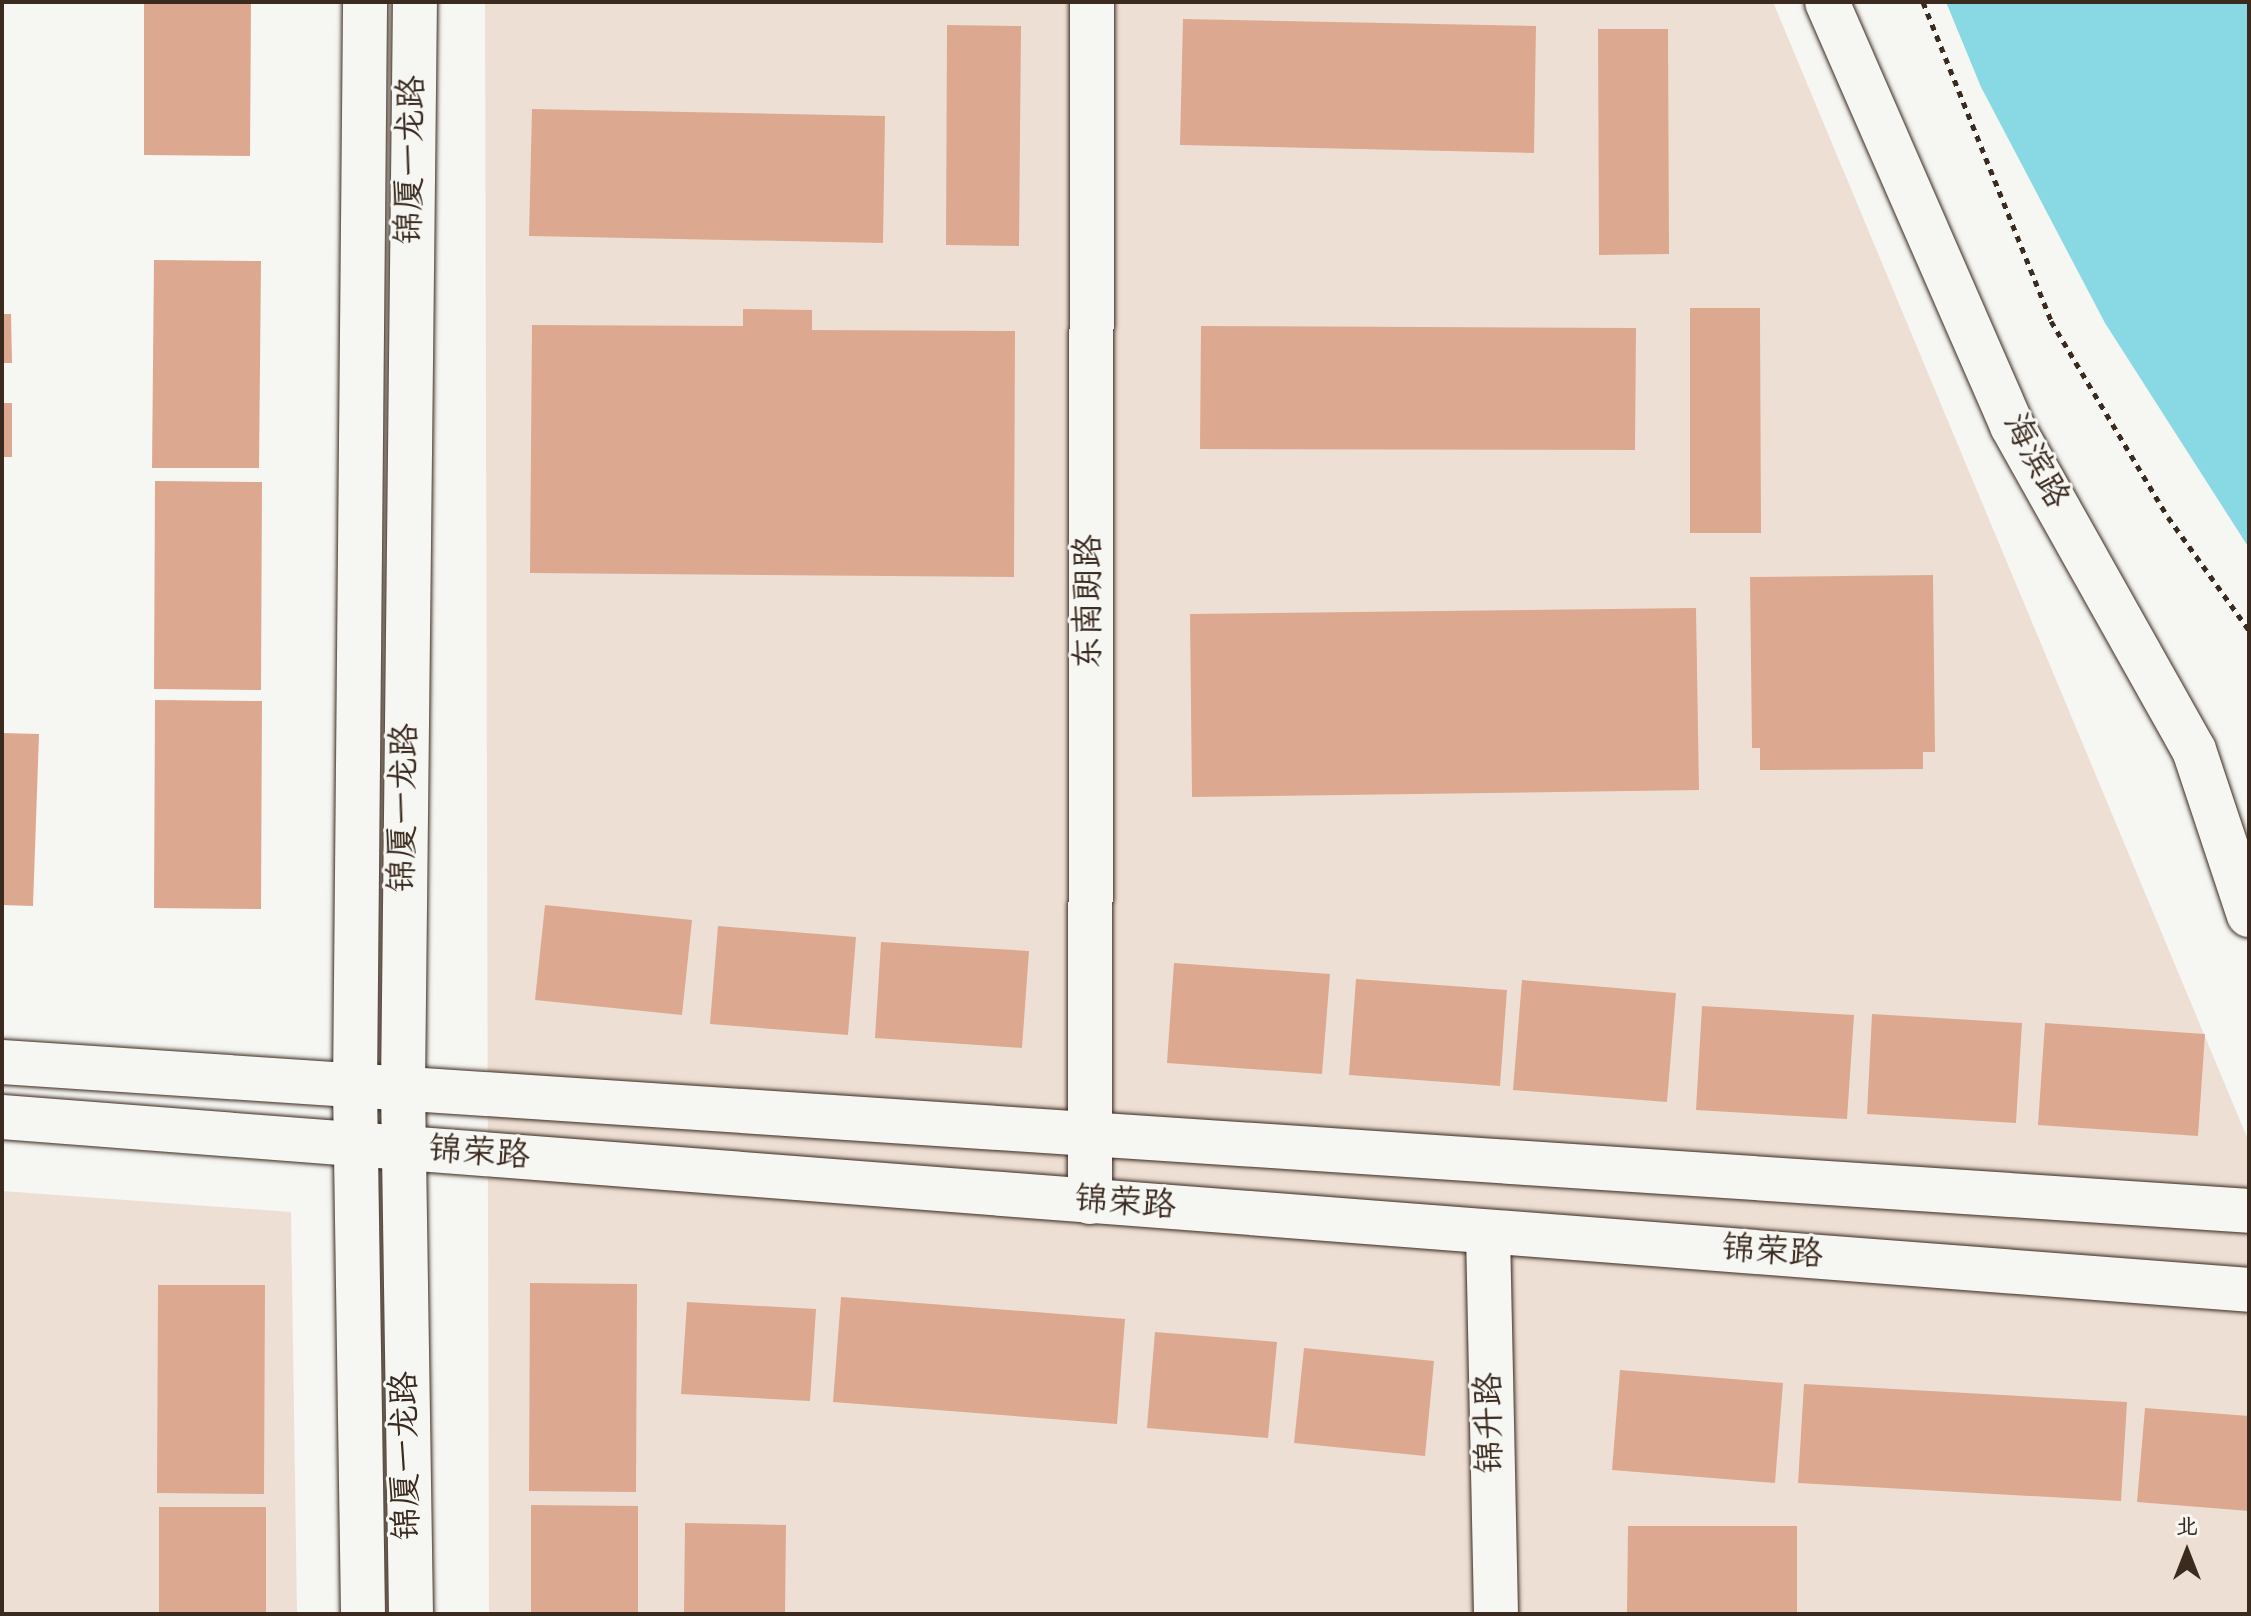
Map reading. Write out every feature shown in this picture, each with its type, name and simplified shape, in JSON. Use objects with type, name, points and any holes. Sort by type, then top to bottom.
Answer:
[{"type":"street","name":"锦厦一龙路","points":[[363,1614],[355,1089],[365,2]]},
{"type":"street","name":"锦厦一龙路","points":[[411,1614],[403,1089],[415,2]]},
{"type":"street","name":"东南朗路","points":[[1090,1202],[1092,2]]},
{"type":"street","name":"海滨路","points":[[1827,2],[2012,426],[2194,750],[2249,915]]},
{"type":"street","name":"锦荣路","points":[[2,1062],[355,1089],[403,1089],[2249,1211]]},
{"type":"street","name":"锦荣路","points":[[2,1117],[2249,1290]]},
{"type":"street","name":"锦升路","points":[[1488,1232],[1496,1614]]},
{"type":"path","points":[[1923,2],[2051,321],[2168,517],[2249,630]]},
{"type":"shaded area","points":[[485,2],[1773,2],[2249,1142],[2249,1614],[489,1614]]},
{"type":"shaded area","points":[[2,1191],[291,1212],[297,1614],[2,1614]]},
{"type":"water","points":[[1946,2],[2249,2],[2249,548],[2105,323],[1981,87]]},
{"type":"building","points":[[144,2],[251,2],[250,156],[144,155]]},
{"type":"building","points":[[1183,19],[1536,26],[1534,153],[1180,145]]},
{"type":"building","points":[[947,25],[1021,26],[1019,246],[946,245]]},
{"type":"building","points":[[1598,29],[1668,29],[1669,254],[1599,255]]},
{"type":"building","points":[[532,109],[885,116],[883,243],[529,236]]},
{"type":"building","points":[[154,260],[261,261],[259,468],[152,468]]},
{"type":"building","points":[[1690,308],[1760,308],[1761,533],[1690,533]]},
{"type":"building","points":[[743,309],[812,310],[812,330],[1015,331],[1014,577],[530,573],[532,325],[743,326]]},
{"type":"building","points":[[2,314],[11,314],[12,363],[2,363]]},
{"type":"building","points":[[1201,326],[1636,328],[1635,450],[1200,449]]},
{"type":"building","points":[[2,403],[12,403],[12,457],[2,457]]},
{"type":"building","points":[[155,481],[262,482],[261,690],[154,689]]},
{"type":"building","points":[[1933,575],[1935,752],[1923,752],[1923,769],[1760,770],[1760,748],[1752,748],[1750,577]]},
{"type":"building","points":[[1696,608],[1699,790],[1192,797],[1190,614]]},
{"type":"building","points":[[155,700],[262,701],[261,909],[154,908]]},
{"type":"building","points":[[2,733],[39,734],[33,906],[2,905]]},
{"type":"building","points":[[545,905],[692,920],[682,1015],[535,1000]]},
{"type":"building","points":[[718,926],[856,937],[848,1035],[710,1024]]},
{"type":"building","points":[[881,942],[1029,951],[1022,1048],[875,1038]]},
{"type":"building","points":[[1174,963],[1330,974],[1322,1074],[1167,1063]]},
{"type":"building","points":[[1356,979],[1507,990],[1500,1086],[1349,1075]]},
{"type":"building","points":[[1522,980],[1676,993],[1667,1102],[1513,1090]]},
{"type":"building","points":[[1702,1006],[1854,1015],[1847,1119],[1696,1110]]},
{"type":"building","points":[[1872,1014],[2022,1023],[2016,1123],[1867,1114]]},
{"type":"building","points":[[2045,1023],[2205,1034],[2198,1136],[2038,1125]]},
{"type":"building","points":[[530,1283],[637,1284],[636,1492],[529,1491]]},
{"type":"building","points":[[158,1285],[265,1285],[264,1494],[157,1493]]},
{"type":"building","points":[[841,1297],[1125,1319],[1117,1424],[833,1402]]},
{"type":"building","points":[[687,1302],[816,1309],[810,1401],[681,1394]]},
{"type":"building","points":[[1155,1332],[1277,1342],[1268,1438],[1147,1428]]},
{"type":"building","points":[[1304,1348],[1434,1361],[1425,1456],[1294,1443]]},
{"type":"building","points":[[1620,1370],[1783,1383],[1775,1483],[1612,1470]]},
{"type":"building","points":[[1804,1384],[2127,1402],[2121,1501],[1798,1483]]},
{"type":"building","points":[[2145,1408],[2249,1416],[2249,1511],[2137,1502]]},
{"type":"building","points":[[531,1505],[638,1506],[638,1614],[531,1614]]},
{"type":"building","points":[[159,1507],[266,1507],[266,1614],[159,1614]]},
{"type":"building","points":[[685,1523],[786,1525],[785,1614],[684,1614]]},
{"type":"building","points":[[1628,1526],[1797,1526],[1797,1614],[1627,1614]]}]
